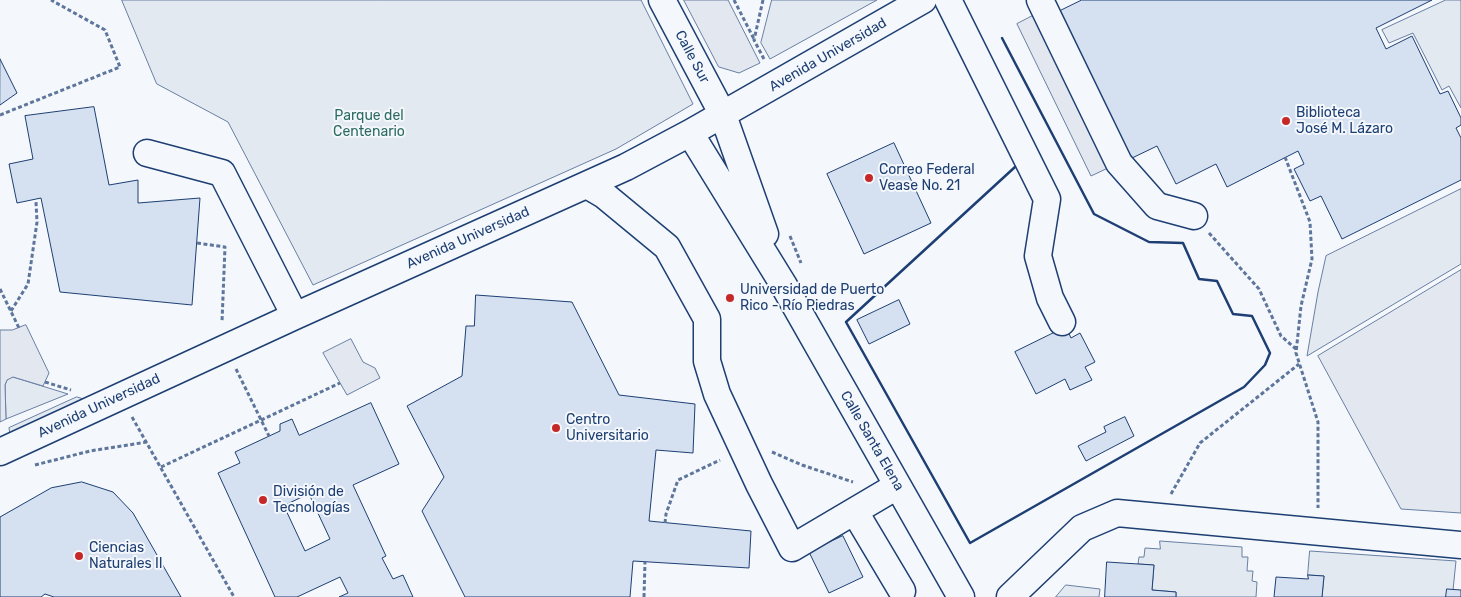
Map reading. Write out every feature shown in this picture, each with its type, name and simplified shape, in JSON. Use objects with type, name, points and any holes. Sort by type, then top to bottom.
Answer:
[{"type":"street","name":"Calle Sur","points":[[662,0],[723,114]]},
{"type":"street","name":"Avenida Universidad","points":[[0,452],[295,316],[626,167],[690,133],[923,0]]},
{"type":"street","points":[[948,0],[1047,199],[1038,256],[1050,298],[1062,322]]},
{"type":"street","points":[[1040,0],[1119,163],[1157,206],[1194,216]]},
{"type":"street","name":"Calle Santa Elena","points":[[723,114],[783,284]]},
{"type":"street","name":"Calle Santa Elena","points":[[690,133],[783,284],[961,597]]},
{"type":"street","points":[[147,153],[222,173],[295,316]]},
{"type":"street","points":[[588,185],[667,247],[707,320],[707,361],[717,394],[759,484],[792,548],[897,486]]},
{"type":"street","points":[[855,512],[902,591]]},
{"type":"street","points":[[1010,597],[1082,528],[1117,513],[1461,545]]},
{"type":"path","points":[[0,115],[120,67],[105,30],[51,0]]},
{"type":"path","points":[[734,0],[766,62]]},
{"type":"path","points":[[754,40],[763,0]]},
{"type":"path","points":[[1286,158],[1310,222],[1312,259],[1301,306],[1296,349],[1318,422],[1318,532]]},
{"type":"path","points":[[11,311],[28,284],[38,222],[36,202]]},
{"type":"path","points":[[1194,216],[1260,289],[1281,336],[1296,349]]},
{"type":"path","points":[[788,231],[803,267]]},
{"type":"path","points":[[197,243],[225,247],[222,326]]},
{"type":"path","points":[[0,289],[19,328]]},
{"type":"path","points":[[233,364],[269,436]]},
{"type":"path","points":[[1158,516],[1200,443],[1299,364]]},
{"type":"path","points":[[161,467],[340,383]]},
{"type":"path","points":[[122,396],[234,597]]},
{"type":"path","points":[[33,466],[90,451],[147,442]]},
{"type":"path","points":[[665,523],[666,514],[678,480],[744,449],[757,445],[802,465],[858,484]]},
{"type":"path","points":[[644,597],[646,562]]},
{"type":"green space","name":"Parque del Centenario","points":[[122,0],[641,0],[693,104],[616,149],[313,285],[228,122],[157,84]]},
{"type":"green space","points":[[772,0],[877,0],[770,59],[761,43]]},
{"type":"green space","points":[[1446,0],[1461,0],[1461,108],[1449,86],[1442,90],[1413,33],[1389,43],[1382,30]]},
{"type":"green space","points":[[1461,189],[1461,264],[1307,356],[1326,256]]},
{"type":"green space","points":[[13,377],[68,394],[6,419],[5,385],[7,380]]},
{"type":"green space","points":[[77,397],[87,400],[10,435],[9,428]]},
{"type":"green space","points":[[1160,541],[1242,547],[1242,557],[1248,557],[1247,571],[1253,571],[1252,581],[1257,582],[1256,597],[1176,597],[1176,592],[1152,590],[1154,565],[1138,564],[1139,557],[1144,557],[1145,548],[1160,549]]},
{"type":"green space","points":[[1310,551],[1456,561],[1453,590],[1446,597],[1322,597],[1324,576],[1308,575]]},
{"type":"green space","points":[[1066,585],[1100,589],[1099,597],[1056,597]]},
{"type":"shaded area","points":[[684,0],[728,0],[760,63],[739,73],[719,67]]},
{"type":"shaded area","points":[[1052,6],[1127,159],[1091,176],[1017,24]]},
{"type":"shaded area","points":[[1461,270],[1461,513],[1401,509],[1318,356]]},
{"type":"shaded area","points":[[26,325],[49,373],[43,386],[13,377],[7,380],[5,385],[6,419],[0,422],[0,330],[12,330]]},
{"type":"shaded area","points":[[351,339],[363,362],[375,368],[380,378],[347,395],[323,353]]},
{"type":"building","name":"Biblioteca José M. Lázaro","points":[[1082,0],[1432,0],[1376,28],[1386,49],[1412,36],[1440,94],[1448,91],[1461,118],[1461,125],[1456,128],[1461,138],[1461,180],[1342,239],[1321,196],[1310,201],[1294,169],[1304,164],[1298,151],[1227,187],[1216,164],[1176,184],[1157,146],[1130,159],[1058,12]]},
{"type":"building","points":[[0,59],[17,93],[0,105]]},
{"type":"building","points":[[94,107],[109,185],[138,180],[138,203],[200,198],[192,305],[60,292],[41,198],[17,203],[9,164],[33,159],[25,116]]},
{"type":"building","points":[[894,143],[931,223],[864,254],[827,174]]},
{"type":"building","name":"Centro Universitario","points":[[476,295],[572,302],[619,395],[695,404],[693,453],[656,450],[649,521],[751,531],[749,568],[633,561],[630,597],[465,597],[422,511],[444,477],[407,406],[462,376],[466,326],[474,326]]},
{"type":"building","points":[[899,300],[910,324],[869,344],[857,320]]},
{"type":"building","points":[[1066,327],[1071,338],[1080,333],[1095,362],[1085,367],[1092,380],[1070,390],[1065,379],[1036,394],[1015,352]]},
{"type":"building","name":"División de Tecnologías","points":[[371,403],[399,464],[353,485],[386,556],[382,558],[393,579],[403,575],[413,597],[339,597],[348,593],[340,577],[297,597],[275,597],[218,473],[240,463],[235,452],[280,431],[280,424],[292,419],[299,435]],"holes":[[[309,494],[330,539],[305,551],[284,506]]]},
{"type":"building","points":[[1125,417],[1134,436],[1086,461],[1078,446],[1106,432],[1104,427]]},
{"type":"building","name":"Ciencias Naturales II","points":[[82,482],[113,492],[133,513],[181,597],[54,597],[45,594],[41,597],[0,597],[0,517],[51,488]]},
{"type":"building","points":[[843,536],[863,577],[829,593],[809,552]]},
{"type":"building","points":[[1107,562],[1154,565],[1152,590],[1176,592],[1176,597],[1105,597]]},
{"type":"building","points":[[1308,575],[1324,576],[1322,597],[1274,597],[1276,577],[1308,579]]},
{"type":"building","points":[[1447,589],[1461,590],[1461,597],[1446,597]]},
{"type":"wall","points":[[1002,38],[1094,214],[1149,242],[1183,243],[1199,279],[1217,281],[1233,314],[1252,316],[1270,353],[1265,365],[1244,387],[970,543],[846,322],[1015,167]]},
{"type":"place","name":"Biblioteca José M. Lázaro","points":[[1286,121]]},
{"type":"place","name":"Correo Federal Vease No. 21","points":[[869,178]]},
{"type":"place","name":"Universidad de Puerto Rico - Río Piedras","points":[[730,298]]},
{"type":"place","name":"Centro Universitario","points":[[556,428]]},
{"type":"place","name":"División de Tecnologías","points":[[263,500]]},
{"type":"place","name":"Ciencias Naturales II","points":[[79,556]]}]
